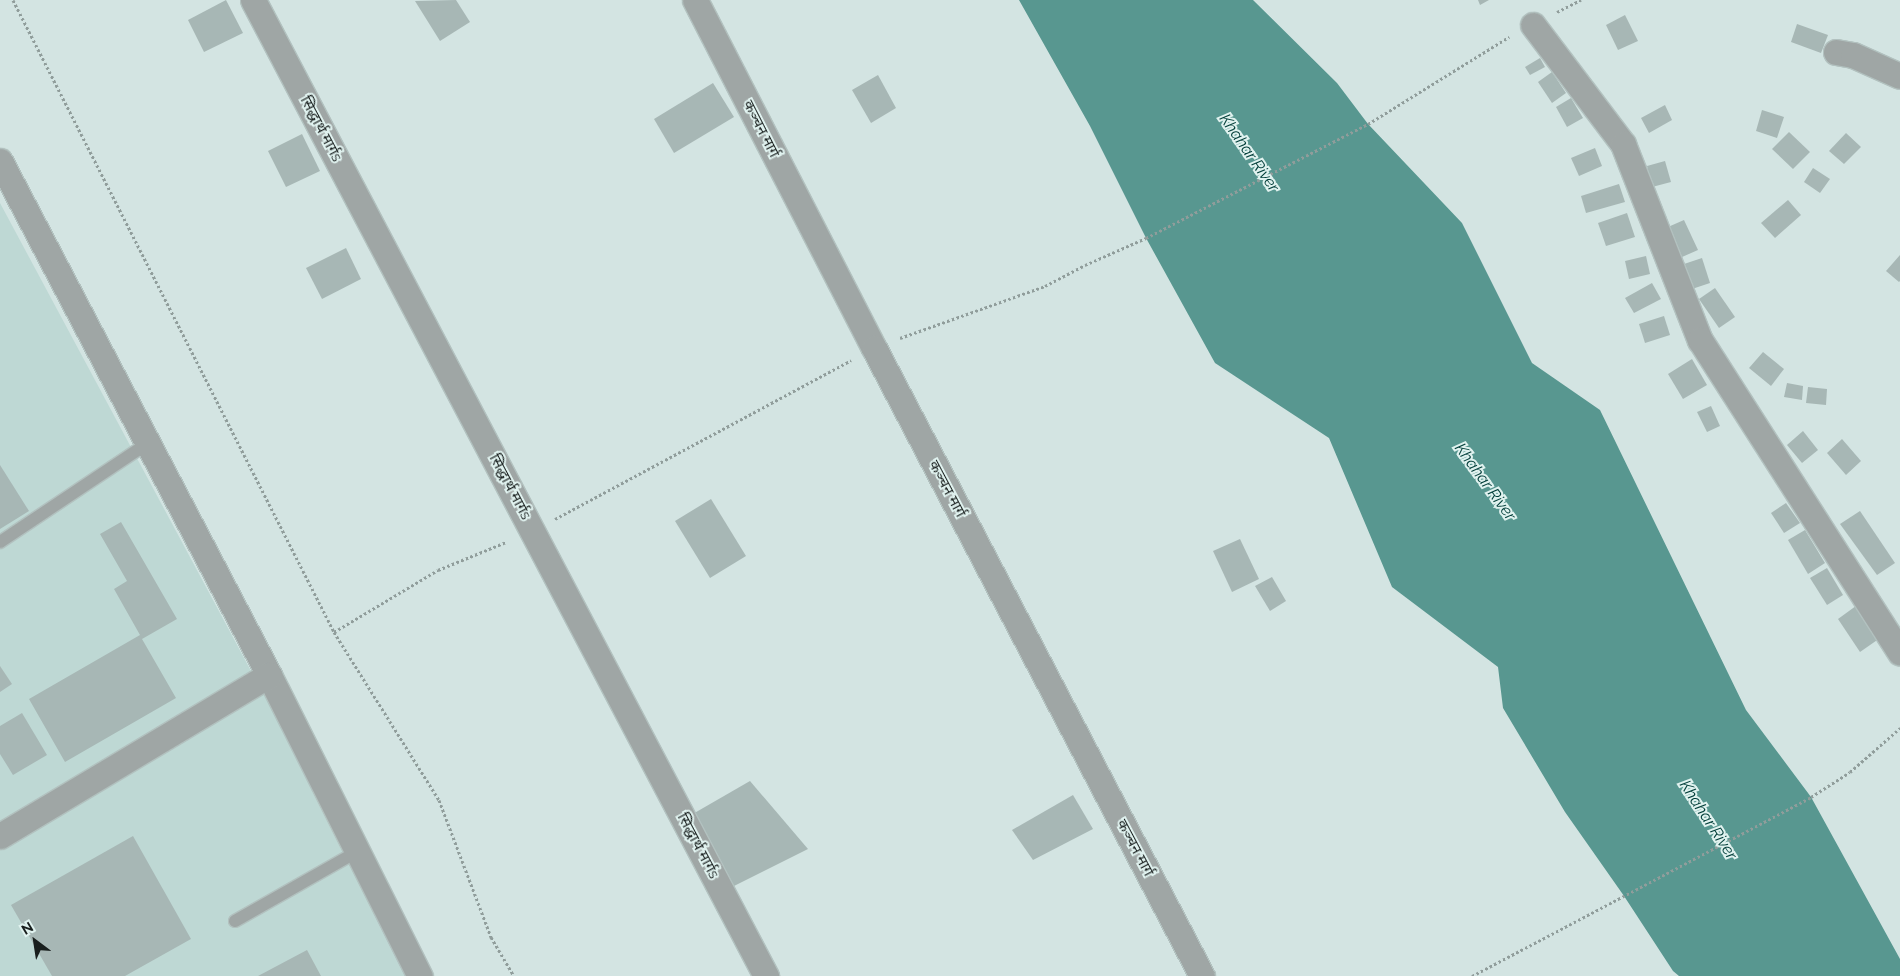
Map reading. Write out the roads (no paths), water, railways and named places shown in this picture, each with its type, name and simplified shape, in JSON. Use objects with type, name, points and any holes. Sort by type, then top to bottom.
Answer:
[{"type":"street","name":"सिद्धार्थ मार्गs","points":[[253,0],[534,531],[766,976]]},
{"type":"street","name":"कञ्चन मार्ग","points":[[695,0],[874,348],[1202,976]]},
{"type":"street","points":[[1533,25],[1623,144],[1700,340],[1900,653]]},
{"type":"street","points":[[1836,52],[1853,55],[1900,76]]},
{"type":"street","points":[[0,163],[269,675],[420,976]]},
{"type":"street","points":[[0,836],[269,675]]},
{"type":"lane","points":[[0,542],[148,443]]},
{"type":"lane","points":[[234,921],[358,851]]},
{"type":"water","name":"Khahar River","points":[[1019,0],[1253,0],[1337,83],[1368,124],[1462,223],[1532,363],[1600,410],[1746,710],[1811,797],[1900,959],[1900,976],[1679,976],[1673,971],[1624,896],[1565,812],[1503,708],[1498,667],[1392,587],[1329,438],[1215,363],[1146,238],[1090,126]]}]
